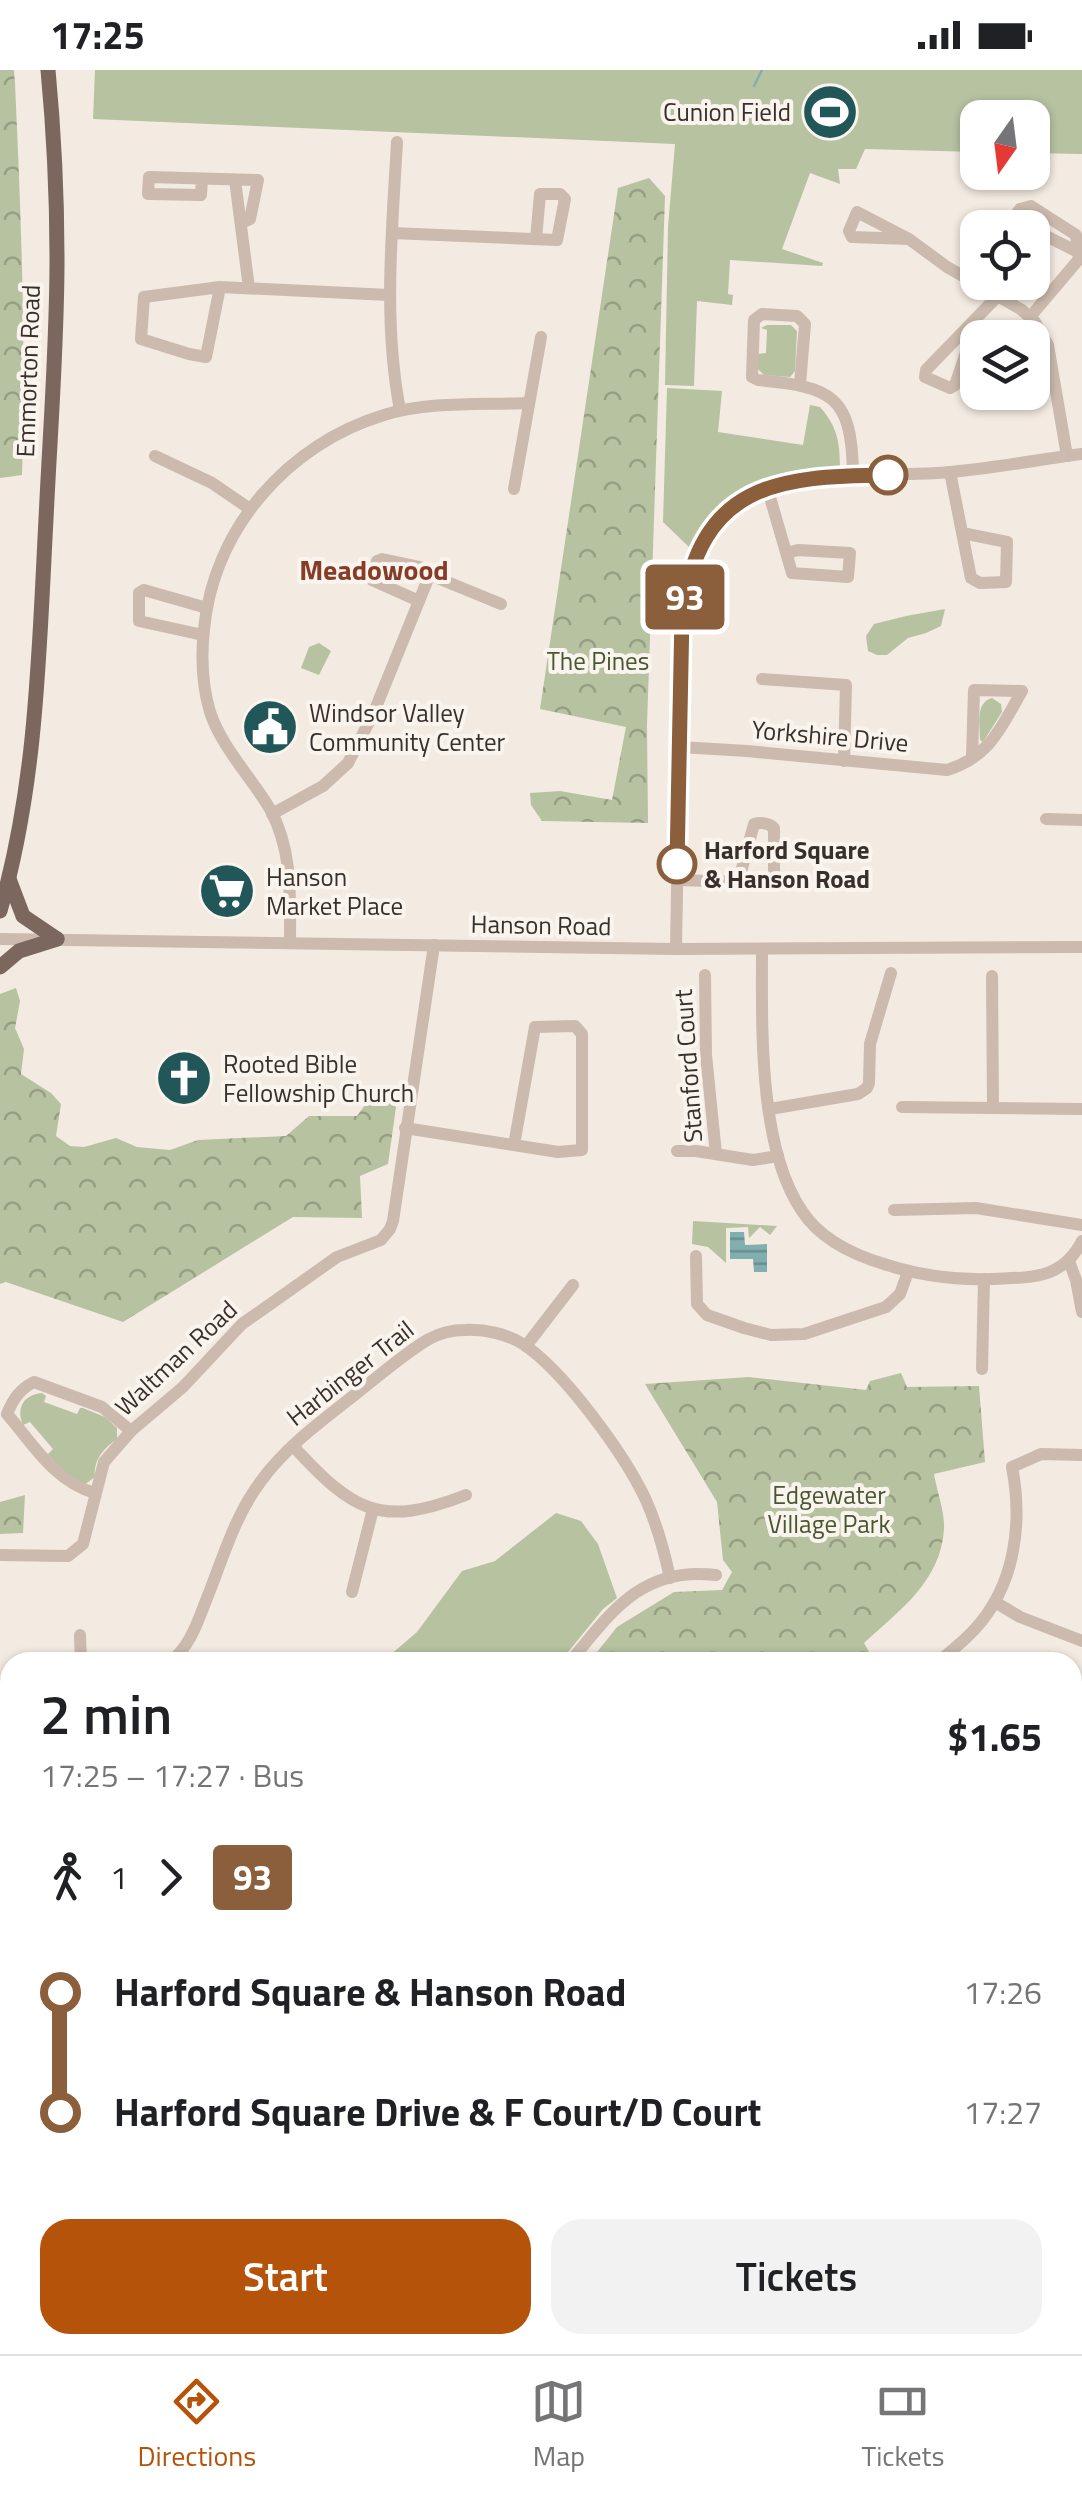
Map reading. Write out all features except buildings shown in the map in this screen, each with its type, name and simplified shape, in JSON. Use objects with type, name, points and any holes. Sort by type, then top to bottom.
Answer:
[{"type":"main road","name":"Emmorton Road","points":[[3,896],[35,714],[54,362],[56,207],[48,70]]},
{"type":"main road","points":[[3,896],[57,940]]},
{"type":"main road","points":[[0,967],[19,951],[57,940]]},
{"type":"street","points":[[397,142],[390,295],[392,364],[400,410]]},
{"type":"street","points":[[202,178],[258,180],[250,220],[241,222]]},
{"type":"street","points":[[236,180],[249,288]]},
{"type":"street","points":[[1030,317],[1079,259],[1076,235],[1050,218]]},
{"type":"street","points":[[392,233],[536,239]]},
{"type":"street","points":[[1050,238],[1080,253]]},
{"type":"street","points":[[908,239],[960,273]]},
{"type":"street","points":[[220,287],[206,358],[141,339],[144,297],[220,287],[390,295]]},
{"type":"street","points":[[975,320],[994,300]]},
{"type":"street","points":[[1004,300],[1030,317],[1048,346],[1067,456]]},
{"type":"street","points":[[800,384],[805,324],[797,316],[762,314],[754,320],[752,377],[800,384],[821,392],[844,415],[852,442],[853,475]]},
{"type":"street","points":[[514,489],[541,336]]},
{"type":"street","points":[[290,943],[288,864],[272,814],[214,722],[204,685],[207,608],[224,552],[250,509],[274,481],[311,450],[362,422],[400,410],[528,403]]},
{"type":"street","points":[[676,949],[682,614],[688,577],[706,539],[726,513],[767,488],[806,478],[950,472],[1082,454]]},
{"type":"street","points":[[155,456],[212,482],[250,509]]},
{"type":"street","points":[[950,472],[962,533],[971,578],[1006,582],[1007,542],[962,533]]},
{"type":"street","points":[[767,488],[792,573],[848,577],[850,552],[787,553]]},
{"type":"street","points":[[419,601],[372,580],[377,561],[420,567],[501,604]]},
{"type":"street","points":[[272,814],[323,786],[348,763],[374,712],[430,574]]},
{"type":"street","points":[[203,635],[139,621],[139,593],[144,590],[207,608]]},
{"type":"street","points":[[762,679],[846,684],[844,761]]},
{"type":"street","points":[[974,690],[1022,691],[990,745],[972,758],[974,690]]},
{"type":"street","name":"Yorkshire Drive","points":[[680,747],[947,770],[972,758]]},
{"type":"street","points":[[1046,818],[1082,820]]},
{"type":"street","points":[[677,880],[738,883],[774,882],[771,825],[754,824],[738,883]]},
{"type":"street","name":"Hanson Road","points":[[0,938],[762,950],[1082,948]]},
{"type":"street","name":"Waltman Road","points":[[0,1555],[68,1556],[83,1544],[104,1462],[130,1431],[184,1387],[242,1324],[337,1257],[385,1235],[393,1220],[434,946]]},
{"type":"street","points":[[762,950],[762,1055],[778,1156],[800,1210],[809,1220],[839,1246],[874,1261],[908,1272],[984,1279],[1046,1274],[1060,1269],[1082,1241]]},
{"type":"street","points":[[770,1109],[858,1094],[867,1088],[871,1076],[870,1044],[891,973]]},
{"type":"street","name":"Stanford Court","points":[[705,975],[706,1055],[716,1154]]},
{"type":"street","points":[[992,976],[993,1107]]},
{"type":"street","points":[[405,1128],[514,1146],[558,1152],[582,1150],[582,1034],[575,1026],[534,1027],[514,1146]]},
{"type":"street","points":[[902,1107],[1082,1109]]},
{"type":"street","name":"Stanford Court","points":[[677,1151],[753,1160],[778,1156]]},
{"type":"street","points":[[894,1210],[976,1208],[1082,1224]]},
{"type":"street","points":[[696,1256],[696,1304],[707,1315],[771,1335],[815,1331],[886,1307],[900,1294],[908,1272]]},
{"type":"street","points":[[1069,1260],[1082,1312]]},
{"type":"street","points":[[982,1369],[984,1279]]},
{"type":"street","points":[[526,1346],[573,1285]]},
{"type":"street","name":"Harbinger Trail","points":[[182,1652],[243,1510],[259,1483],[293,1446],[409,1351],[452,1331],[500,1334],[526,1346],[554,1371],[592,1415],[631,1472],[658,1531],[670,1578]]},
{"type":"street","points":[[95,1493],[58,1474],[7,1414],[12,1402],[34,1382],[102,1407],[130,1431]]},
{"type":"street","points":[[293,1446],[336,1490],[374,1509],[412,1511],[466,1496]]},
{"type":"street","points":[[949,1652],[973,1631],[994,1602],[1008,1572],[1016,1539],[1012,1467],[1040,1454],[1082,1454]]},
{"type":"street","points":[[352,1592],[374,1509]]},
{"type":"street","points":[[578,1652],[608,1614],[636,1591],[670,1578],[716,1576]]},
{"type":"street","points":[[994,1602],[1020,1617],[1082,1641]]},
{"type":"street","points":[[80,1635],[81,1652]]},
{"type":"green space","points":[[0,70],[14,70],[23,377],[22,475],[0,478]]},
{"type":"green space","points":[[95,70],[1082,70],[1082,154],[1050,153],[1050,100],[960,100],[960,152],[865,149],[856,169],[838,169],[840,184],[810,173],[782,249],[823,263],[822,266],[730,260],[728,294],[733,295],[732,305],[697,301],[694,386],[665,385],[668,227],[675,144],[93,119]]},
{"type":"green space","name":"The Pines","points":[[649,178],[665,196],[647,725],[648,823],[542,821],[531,805],[530,793],[560,791],[612,800],[626,727],[540,709],[618,188]]},
{"type":"green space","points":[[791,325],[797,331],[795,371],[790,377],[764,375],[757,368],[758,354],[766,353],[767,330],[761,328]]},
{"type":"green space","points":[[667,388],[722,391],[718,432],[803,445],[810,405],[820,407],[836,435],[840,468],[790,472],[754,485],[718,511],[690,548],[663,522]]},
{"type":"green space","points":[[945,609],[941,626],[908,638],[887,655],[868,651],[866,636],[874,624]]},
{"type":"green space","points":[[319,643],[331,651],[319,675],[301,668],[309,647]]},
{"type":"green space","points":[[992,698],[1001,704],[1002,712],[983,742],[981,709]]},
{"type":"green space","points":[[16,988],[20,1001],[15,1028],[24,1049],[21,1074],[61,1104],[56,1136],[70,1146],[84,1147],[116,1138],[137,1147],[170,1150],[198,1140],[286,1136],[309,1116],[357,1116],[368,1101],[384,1097],[396,1107],[388,1164],[360,1176],[362,1218],[293,1217],[123,1322],[6,1282],[0,1284],[0,994]]},
{"type":"green space","points":[[693,1221],[777,1226],[770,1235],[760,1227],[749,1238],[748,1227],[726,1228],[726,1263],[708,1247],[692,1244]]},
{"type":"green space","name":"Edgewater Village Park","points":[[901,1373],[907,1387],[979,1386],[985,1462],[934,1474],[944,1522],[941,1548],[916,1594],[864,1643],[869,1652],[597,1652],[617,1627],[674,1592],[722,1590],[732,1572],[723,1560],[717,1502],[645,1384],[749,1377],[866,1390],[870,1381]]},
{"type":"green space","points":[[42,1393],[46,1396],[44,1402],[77,1414],[83,1408],[105,1417],[117,1428],[117,1439],[100,1455],[95,1477],[84,1485],[70,1479],[48,1454],[53,1449],[30,1422],[23,1425],[23,1403]]},
{"type":"green space","points":[[25,1495],[23,1533],[0,1534],[0,1502]]},
{"type":"green space","points":[[556,1513],[581,1521],[598,1544],[617,1598],[568,1652],[394,1652],[417,1632],[462,1571],[495,1561]]},
{"type":"water","points":[[730,1232],[744,1232],[745,1245],[767,1244],[767,1272],[754,1272],[753,1259],[730,1259]]},
{"type":"waterway","points":[[754,86],[762,70]]},
{"type":"bus line","name":"93","points":[[677,864],[682,614],[688,577],[697,556],[726,513],[767,488],[821,476],[888,475]]},
{"type":"place","name":"Cunion Field","points":[[830,112]]},
{"type":"place","name":"Windsor Valley Community Center","points":[[270,727]]},
{"type":"place","name":"Harford Square & Hanson Road","points":[[677,864]]},
{"type":"place","name":"Hanson Market Place","points":[[227,891]]},
{"type":"place","name":"Rooted Bible Fellowship Church","points":[[184,1078]]},
{"type":"district","name":"Meadowood","points":[[374,570]]}]
